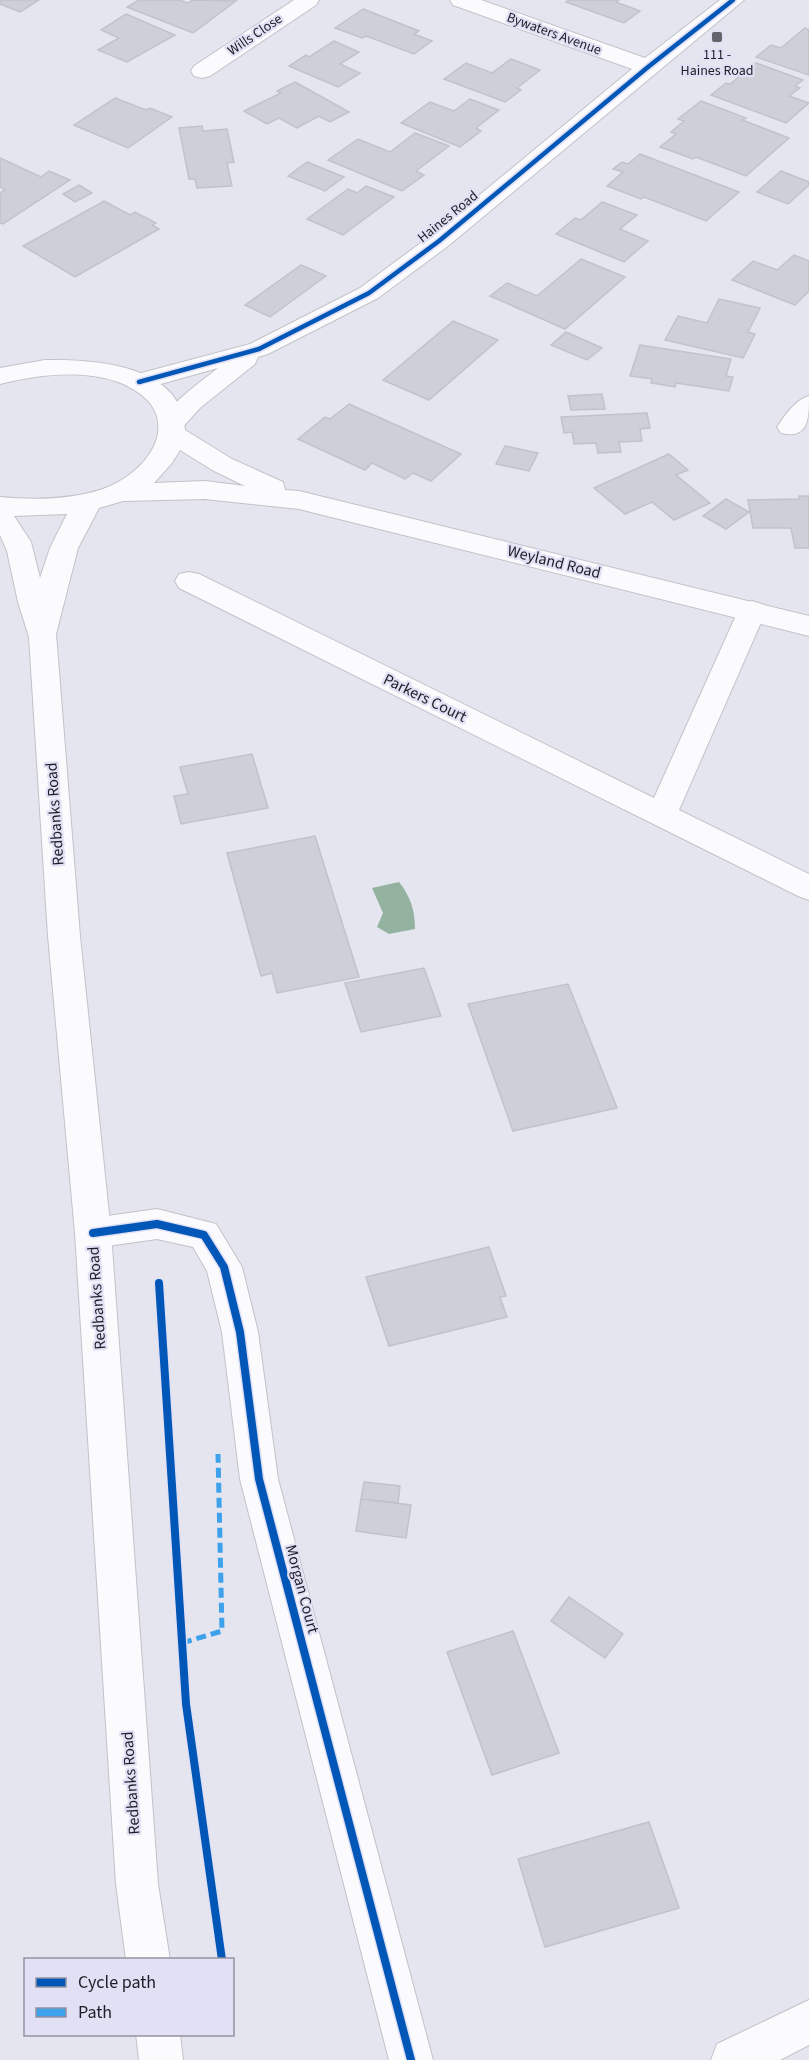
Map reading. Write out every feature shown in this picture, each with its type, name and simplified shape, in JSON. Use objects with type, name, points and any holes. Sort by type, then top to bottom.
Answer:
[{"type":"street","name":"Wills Close","points":[[202,71],[308,0]]},
{"type":"street","name":"Bywaters Avenue","points":[[460,0],[648,67]]},
{"type":"street","name":"Haines Road","points":[[172,428],[191,402],[259,349],[369,293],[406,267],[648,67],[733,0]]},
{"type":"street","name":"Haines Road","points":[[139,382],[259,349]]},
{"type":"street","points":[[0,376],[33,369],[93,368],[121,374],[139,382],[153,392],[165,406],[172,428],[169,448],[159,464],[145,477],[120,492],[90,501],[44,508],[0,506]]},
{"type":"street","points":[[790,427],[809,404]]},
{"type":"street","name":"Weyland Road","points":[[172,428],[223,465],[299,500]]},
{"type":"street","name":"Weyland Road","points":[[120,492],[205,490],[299,500],[809,626]]},
{"type":"street","name":"Redbanks Road","points":[[43,637],[57,563],[76,519],[90,501]]},
{"type":"street","name":"Redbanks Road","points":[[0,517],[10,527],[19,543],[29,592],[43,637],[64,936],[93,1233],[137,1884],[148,1958]]},
{"type":"street","name":"Parkers Court","points":[[189,581],[809,888]]},
{"type":"street","points":[[662,814],[752,611]]},
{"type":"street","name":"Morgan Court","points":[[93,1233],[157,1224],[204,1235],[224,1267],[240,1332],[259,1479],[411,2060]]},
{"type":"street","points":[[733,2060],[809,2022]]},
{"type":"street","points":[[158,2036],[161,2060]]},
{"type":"shaded area","points":[[399,882],[412,904],[415,929],[389,934],[377,927],[383,913],[372,888]]},
{"type":"building","points":[[0,0],[39,0],[20,12],[0,4]]},
{"type":"building","points":[[139,0],[179,0],[188,3],[193,0],[236,1],[193,33],[127,7]]},
{"type":"building","points":[[569,0],[619,0],[616,2],[640,11],[624,23],[566,2]]},
{"type":"building","points":[[363,9],[419,31],[414,34],[432,41],[414,54],[366,36],[362,38],[335,28]]},
{"type":"building","points":[[126,14],[175,35],[127,62],[98,50],[119,38],[101,30]]},
{"type":"building","points":[[805,28],[809,30],[809,75],[756,57],[771,45],[781,48]]},
{"type":"building","points":[[334,41],[359,52],[340,64],[360,73],[338,87],[289,66],[306,55],[309,57]]},
{"type":"building","points":[[511,59],[540,70],[517,88],[521,90],[505,102],[444,79],[466,63],[492,73]]},
{"type":"building","points":[[756,63],[803,80],[795,86],[800,88],[789,96],[809,103],[786,123],[711,95],[726,83],[730,84]]},
{"type":"building","points":[[295,82],[349,112],[330,122],[319,116],[297,128],[279,118],[267,124],[244,111],[281,93],[277,91]]},
{"type":"building","points":[[115,98],[172,117],[128,148],[74,125]]},
{"type":"building","points":[[470,99],[499,110],[476,128],[481,131],[460,147],[401,123],[430,102],[454,111]]},
{"type":"building","points":[[701,101],[789,138],[746,176],[696,157],[693,159],[660,147],[676,134],[671,132],[684,121],[678,119]]},
{"type":"building","points":[[202,126],[203,131],[227,129],[234,162],[227,163],[232,186],[197,188],[195,179],[189,179],[179,128]]},
{"type":"building","points":[[415,133],[449,146],[416,171],[424,175],[402,191],[328,160],[358,139],[390,152]]},
{"type":"building","points":[[640,154],[739,192],[706,221],[644,197],[641,199],[607,186],[623,172],[613,169],[622,162],[628,164]]},
{"type":"building","points":[[0,158],[41,177],[49,171],[70,180],[3,224],[0,223],[0,193],[5,190],[0,187]]},
{"type":"building","points":[[307,162],[344,177],[325,191],[288,176]]},
{"type":"building","points":[[781,171],[809,182],[809,185],[788,204],[757,192]]},
{"type":"building","points":[[79,185],[92,193],[75,202],[63,194]]},
{"type":"building","points":[[366,186],[394,197],[343,235],[307,219],[348,189],[357,193]]},
{"type":"building","points":[[104,201],[130,215],[135,212],[156,223],[152,225],[159,229],[75,277],[23,246]]},
{"type":"building","points":[[602,202],[637,215],[620,229],[648,241],[624,262],[556,234],[575,218],[581,220]]},
{"type":"building","points":[[794,255],[809,261],[809,291],[795,305],[732,280],[753,261],[777,270]]},
{"type":"building","points":[[581,259],[625,277],[565,329],[490,296],[507,283],[537,296]]},
{"type":"building","points":[[301,265],[326,276],[270,317],[245,305]]},
{"type":"building","points":[[719,299],[760,308],[748,332],[755,334],[743,358],[665,340],[678,316],[707,323]]},
{"type":"building","points":[[453,321],[498,340],[429,400],[383,380]]},
{"type":"building","points":[[566,332],[602,348],[587,360],[551,345]]},
{"type":"building","points":[[640,345],[731,359],[726,376],[733,377],[729,391],[676,383],[675,387],[651,383],[652,379],[630,376]]},
{"type":"building","points":[[602,394],[605,409],[571,410],[568,396]]},
{"type":"building","points":[[349,404],[461,454],[431,481],[413,473],[405,479],[372,463],[365,470],[298,439],[325,417],[330,419]]},
{"type":"building","points":[[647,413],[650,428],[640,429],[642,441],[619,442],[621,452],[598,453],[596,443],[574,444],[572,432],[564,433],[561,417]]},
{"type":"building","points":[[505,446],[538,453],[529,471],[496,464]]},
{"type":"building","points":[[669,454],[688,470],[676,475],[710,503],[674,520],[652,502],[625,514],[594,488]]},
{"type":"building","points":[[799,496],[809,496],[809,548],[795,548],[791,528],[753,528],[748,500],[799,499]]},
{"type":"building","points":[[726,499],[749,512],[726,529],[703,516]]},
{"type":"building","points":[[252,754],[268,808],[181,824],[174,796],[188,794],[180,767]]},
{"type":"building","points":[[315,836],[359,977],[277,993],[272,973],[261,976],[227,853]]},
{"type":"building","points":[[424,968],[441,1016],[361,1032],[345,983]]},
{"type":"building","points":[[568,984],[617,1108],[513,1131],[468,1004]]},
{"type":"building","points":[[489,1247],[506,1296],[500,1297],[507,1317],[389,1346],[366,1277]]},
{"type":"building","points":[[364,1482],[400,1486],[398,1503],[361,1499]]},
{"type":"building","points":[[361,1499],[411,1505],[406,1538],[356,1531]]},
{"type":"building","points":[[569,1597],[623,1634],[605,1658],[551,1621]]},
{"type":"building","points":[[513,1631],[559,1753],[492,1775],[447,1652]]},
{"type":"building","points":[[649,1822],[679,1908],[545,1947],[518,1859]]},
{"type":"marked path","points":[[182,1643],[222,1631],[218,1454]]},
{"type":"cycle path","points":[[139,382],[259,349],[369,293],[439,241],[648,67],[733,0]]},
{"type":"cycle path","points":[[93,1233],[157,1224],[204,1235],[224,1267],[240,1332],[259,1479],[411,2060]]},
{"type":"cycle path","points":[[159,1283],[186,1704],[222,1958]]},
{"type":"place","name":"111 - Haines Road","points":[[717,37]]}]
